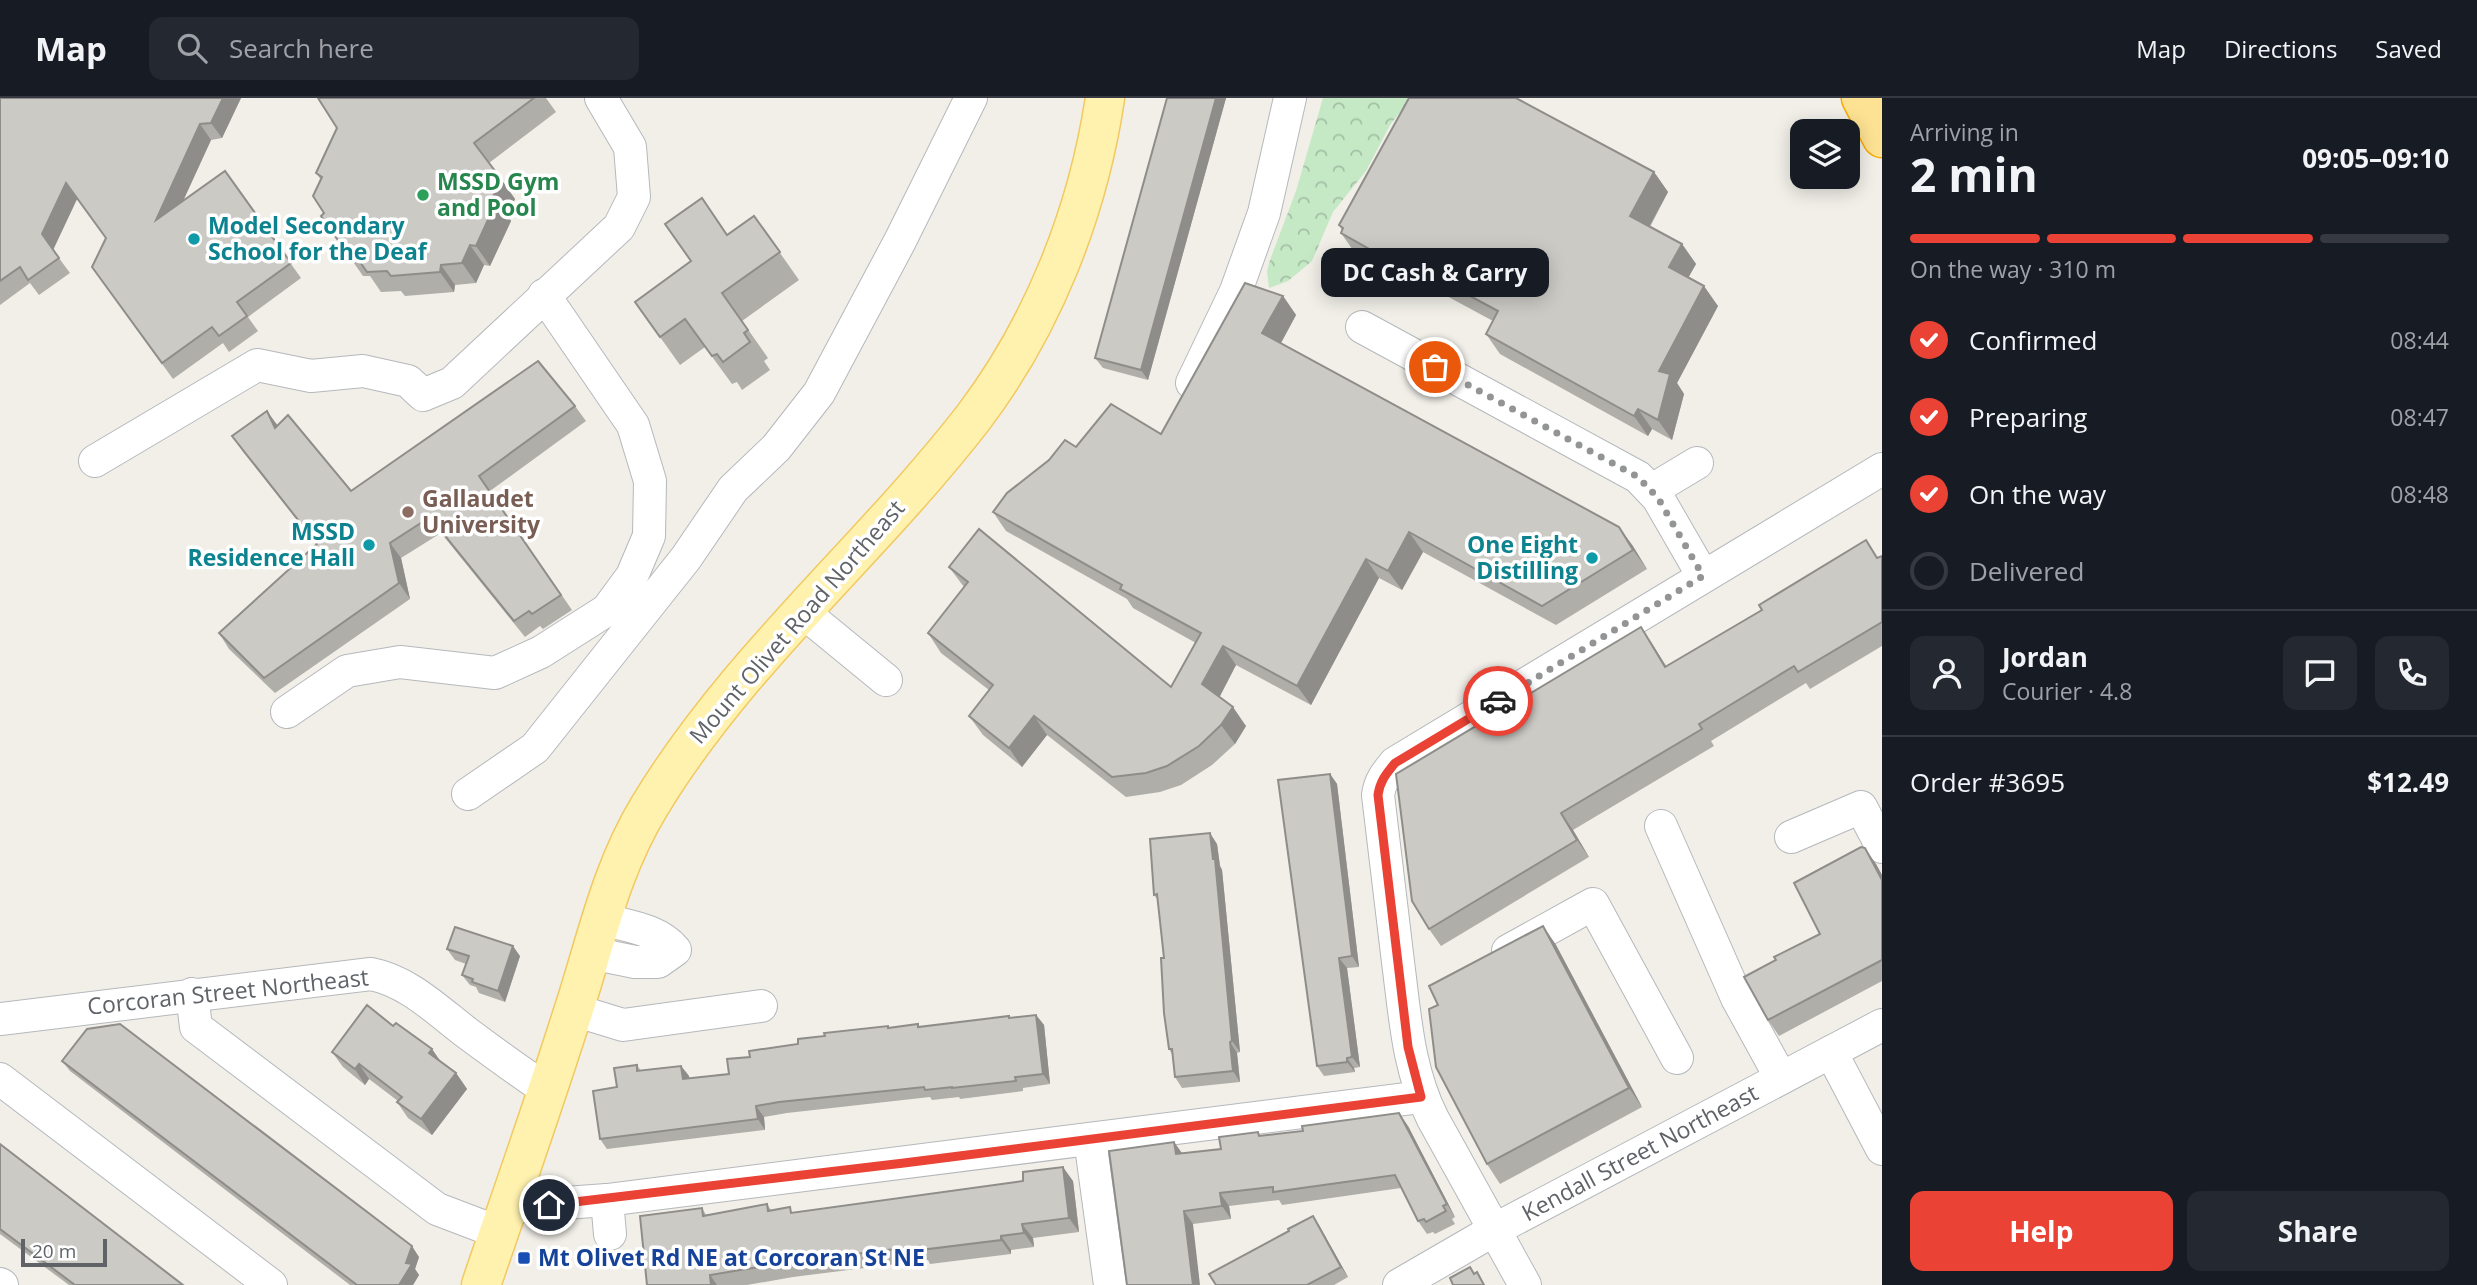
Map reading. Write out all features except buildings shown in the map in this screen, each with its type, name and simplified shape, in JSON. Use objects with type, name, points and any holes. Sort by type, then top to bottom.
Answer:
[{"type":"highway","points":[[1861,98],[1882,138]]},
{"type":"main road","name":"Mount Olivet Road Northeast","points":[[481,1285],[574,1010],[614,880],[631,839],[664,783],[730,694],[952,444],[987,398],[1016,352],[1066,248],[1088,179],[1105,98]]},
{"type":"street","points":[[95,461],[257,365],[311,376],[363,371],[408,381],[423,394],[452,383],[619,227],[634,197],[630,147],[601,98]]},
{"type":"street","points":[[467,794],[535,748],[686,558],[733,489],[776,448],[819,393],[900,241],[971,98]]},
{"type":"street","points":[[1192,384],[1236,291],[1264,214],[1290,98]]},
{"type":"street","points":[[287,712],[347,671],[400,662],[495,673],[541,652],[607,610],[632,576],[649,536],[650,481],[633,425],[544,295]]},
{"type":"street","points":[[1362,327],[1630,471],[1652,490],[1703,576]]},
{"type":"street","points":[[1652,490],[1697,463]]},
{"type":"street","points":[[1525,1285],[1421,1097],[1408,1047],[1378,795],[1384,776],[1395,763],[1882,469]]},
{"type":"street","points":[[803,612],[886,680]]},
{"type":"street","points":[[1791,837],[1861,807],[1882,847]]},
{"type":"street","points":[[1661,827],[1737,998],[1782,1078]]},
{"type":"street","points":[[1479,967],[1593,904],[1677,1058]]},
{"type":"street","name":"Corcoran Street Northeast","points":[[0,1018],[371,974],[386,977],[412,992],[547,1090]]},
{"type":"street","points":[[1403,1002],[1434,989]]},
{"type":"street","points":[[192,994],[196,1027],[437,1209],[504,1220],[607,1200],[1421,1097]]},
{"type":"street","points":[[574,1010],[623,1026],[761,1006]]},
{"type":"street","name":"Kendall Street Northeast","points":[[1399,1285],[1494,1230],[1882,1024]]},
{"type":"street","points":[[1831,1052],[1882,1149]]},
{"type":"street","points":[[0,1079],[271,1285]]},
{"type":"street","points":[[1090,1139],[1110,1285]]},
{"type":"street","points":[[607,1200],[610,1234]]},
{"type":"green space","points":[[1323,98],[1411,98],[1390,125],[1366,171],[1333,212],[1312,261],[1288,281],[1269,288],[1267,271],[1270,260],[1296,191]]},
{"type":"way so far","points":[[1435,367],[1630,471],[1646,483],[1658,498],[1703,576],[1498,701]]},
{"type":"place","name":"MSSD Gym and Pool","points":[[423,195]]},
{"type":"place","name":"Model Secondary School for the Deaf","points":[[194,239]]},
{"type":"place","name":"DC Cash & Carry","points":[[1435,367]]},
{"type":"place","name":"Gallaudet University","points":[[408,512]]},
{"type":"place","name":"MSSD Residence Hall","points":[[369,545]]},
{"type":"place","name":"One Eight Distilling","points":[[1592,558]]},
{"type":"place","name":"Mt Olivet Rd NE at Corcoran St NE","points":[[524,1258]]},
{"type":"route","points":[[549,1205],[607,1200],[1421,1097],[1408,1047],[1378,795],[1384,776],[1395,763],[1498,701]]}]
